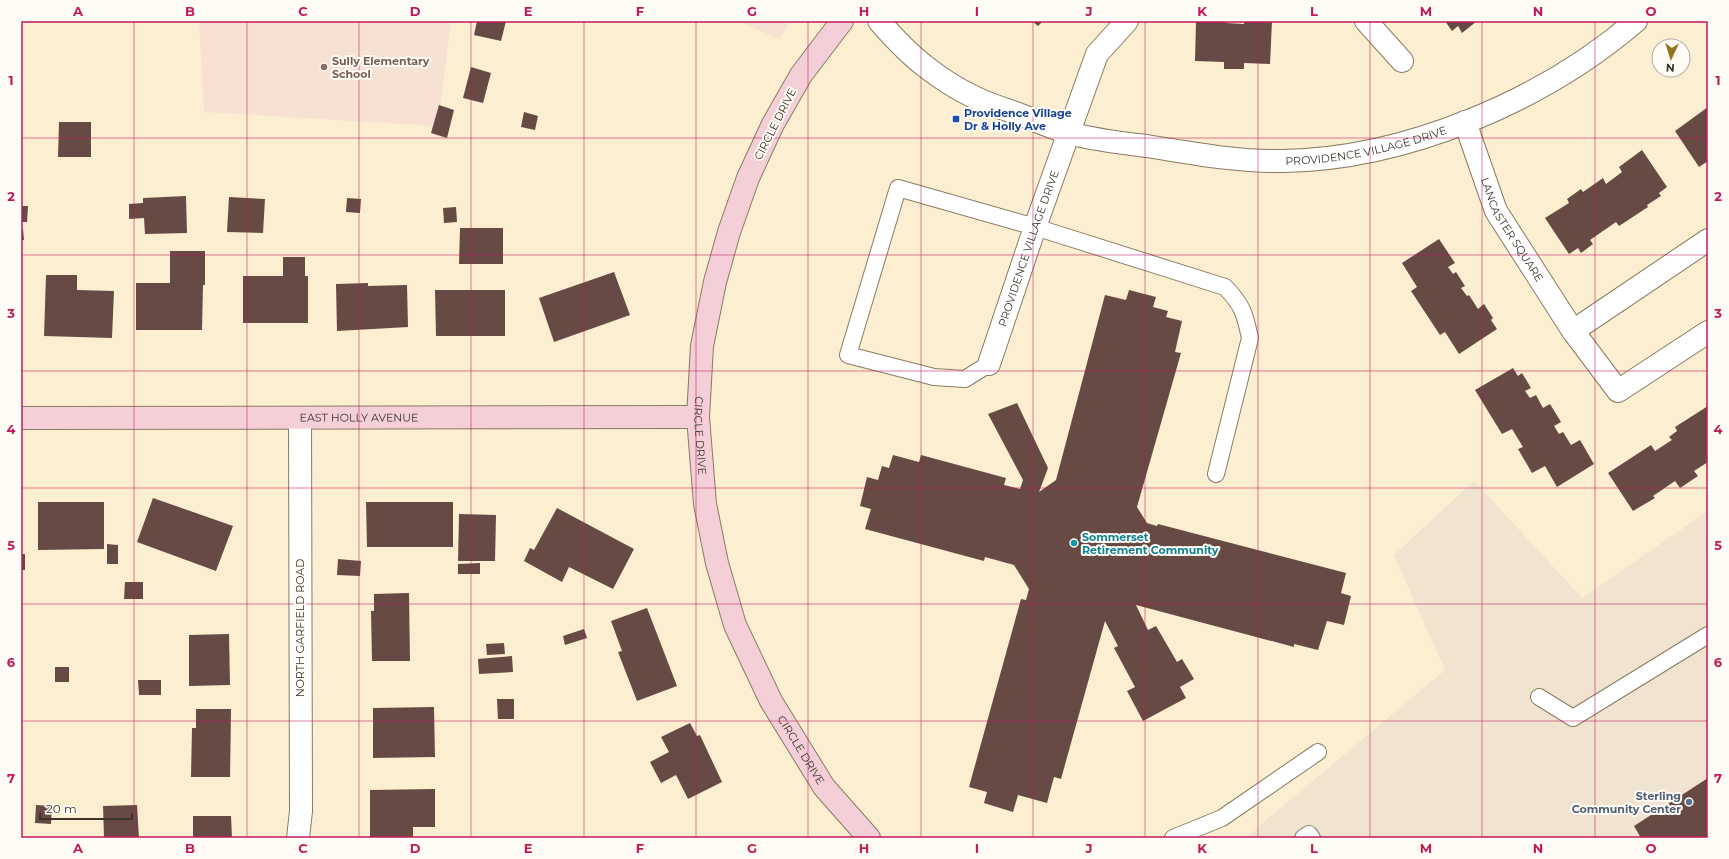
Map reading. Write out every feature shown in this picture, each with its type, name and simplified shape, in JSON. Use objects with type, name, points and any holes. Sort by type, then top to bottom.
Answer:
[{"type":"street","name":"CIRCLE DRIVE","points":[[842,21],[800,75],[773,124],[748,178],[729,232],[715,282],[702,346],[698,416],[704,504],[717,563],[735,625],[771,701],[824,787],[869,838]]},
{"type":"street","name":"PROVIDENCE VILLAGE DRIVE","points":[[878,21],[927,68],[972,96],[1069,133],[1234,159],[1283,161],[1338,157],[1388,148],[1465,122],[1517,99],[1566,72],[1636,21]]},
{"type":"street","points":[[1069,133],[1097,54],[1127,21]]},
{"type":"street","points":[[1366,21],[1402,61]]},
{"type":"street","name":"LANCASTER SQUARE","points":[[1465,122],[1496,211],[1573,331],[1618,391],[1708,332]]},
{"type":"street","name":"PROVIDENCE VILLAGE DRIVE","points":[[989,364],[1035,227],[1069,133]]},
{"type":"street","points":[[1573,331],[1708,240]]},
{"type":"street","name":"EAST HOLLY AVENUE","points":[[21,418],[698,416]]},
{"type":"street","name":"NORTH GARFIELD ROAD","points":[[298,838],[301,811],[300,418]]},
{"type":"lane","points":[[989,364],[965,379],[934,377],[848,355],[898,188],[1035,227],[1225,287],[1238,299],[1246,317],[1250,338],[1216,474]]},
{"type":"lane","points":[[1539,697],[1573,718],[1708,635]]},
{"type":"lane","points":[[1173,838],[1222,818],[1318,752]]},
{"type":"lane","points":[[1303,838],[1309,834],[1312,838]]},
{"type":"shaded area","name":"Sully Elementary School","points":[[199,21],[451,21],[438,126],[204,112]]},
{"type":"shaded area","points":[[738,21],[791,21],[779,39]]},
{"type":"shaded area","points":[[1474,481],[1582,598],[1708,511],[1708,838],[1245,838],[1445,670],[1394,555]]},
{"type":"building","points":[[477,21],[506,21],[501,41],[474,35]]},
{"type":"building","points":[[1032,21],[1043,21],[1038,26]]},
{"type":"building","points":[[1196,21],[1226,21],[1226,23],[1244,24],[1244,21],[1272,21],[1270,64],[1244,63],[1244,69],[1224,69],[1224,62],[1195,61]]},
{"type":"building","points":[[1445,21],[1477,21],[1462,33],[1458,26],[1452,31]]},
{"type":"building","points":[[471,67],[491,73],[483,103],[463,98]]},
{"type":"building","points":[[439,105],[454,110],[447,138],[431,133]]},
{"type":"building","points":[[1708,107],[1708,161],[1699,167],[1675,131]]},
{"type":"building","points":[[524,112],[538,116],[535,130],[521,127]]},
{"type":"building","points":[[59,122],[91,122],[91,157],[58,157]]},
{"type":"building","points":[[1642,150],[1667,187],[1659,193],[1661,196],[1647,205],[1648,207],[1619,226],[1616,222],[1590,240],[1593,244],[1581,253],[1578,248],[1569,254],[1545,218],[1569,203],[1567,199],[1581,189],[1583,192],[1603,178],[1606,184],[1622,172],[1619,167]]},
{"type":"building","points":[[186,196],[187,233],[145,234],[144,218],[129,219],[129,204],[143,203],[143,198]]},
{"type":"building","points":[[229,197],[265,199],[263,233],[227,232]]},
{"type":"building","points":[[347,198],[361,199],[360,213],[346,212]]},
{"type":"building","points":[[21,206],[28,206],[27,222],[21,222]]},
{"type":"building","points":[[456,207],[457,222],[444,223],[443,208]]},
{"type":"building","points":[[460,228],[503,228],[503,264],[459,264]]},
{"type":"building","points":[[21,229],[23,229],[24,240],[21,240]]},
{"type":"building","points":[[1439,239],[1455,263],[1448,267],[1453,274],[1456,272],[1465,286],[1461,288],[1467,296],[1469,295],[1478,309],[1484,304],[1493,318],[1491,320],[1497,329],[1459,354],[1445,332],[1440,335],[1411,291],[1417,287],[1402,263]]},
{"type":"building","points":[[170,251],[205,251],[205,285],[203,285],[202,330],[136,330],[136,283],[170,283]]},
{"type":"building","points":[[283,257],[305,257],[305,276],[308,276],[308,323],[243,323],[243,276],[283,276]]},
{"type":"building","points":[[614,272],[630,315],[554,342],[539,298]]},
{"type":"building","points":[[46,275],[77,275],[77,290],[114,291],[112,338],[44,336]]},
{"type":"building","points":[[368,283],[368,286],[407,285],[408,327],[337,331],[336,284]]},
{"type":"building","points":[[435,290],[505,290],[505,336],[436,336]]},
{"type":"building","name":"Sommerset Retirement Community","points":[[1129,290],[1156,297],[1153,307],[1168,311],[1166,317],[1182,321],[1175,352],[1181,353],[1137,507],[1147,523],[1157,526],[1158,524],[1346,573],[1341,593],[1351,596],[1344,625],[1327,621],[1318,650],[1294,644],[1294,647],[1136,605],[1148,630],[1156,626],[1177,662],[1182,659],[1194,679],[1180,687],[1186,698],[1143,721],[1127,691],[1135,687],[1114,648],[1118,646],[1105,621],[1061,779],[1054,777],[1047,803],[1018,795],[1013,812],[984,803],[987,792],[969,787],[1021,599],[1026,600],[1029,589],[1014,565],[985,557],[984,561],[865,529],[871,509],[860,506],[867,477],[878,480],[882,466],[889,468],[893,455],[919,462],[921,455],[1006,478],[1004,485],[1020,489],[1023,480],[988,414],[1017,403],[1048,468],[1039,492],[1056,480],[1105,295],[1126,300]]},
{"type":"building","points":[[1513,368],[1518,376],[1522,373],[1531,388],[1525,391],[1530,398],[1536,395],[1543,408],[1550,404],[1561,422],[1554,426],[1559,434],[1563,432],[1571,445],[1580,440],[1594,464],[1557,487],[1545,466],[1532,473],[1518,449],[1523,447],[1512,429],[1502,434],[1475,390]]},
{"type":"building","points":[[1708,406],[1708,462],[1694,471],[1698,476],[1680,488],[1675,481],[1653,496],[1655,498],[1633,511],[1608,473],[1651,445],[1655,451],[1672,440],[1669,437],[1677,431],[1675,427]]},
{"type":"building","points":[[153,498],[233,526],[216,571],[137,542]]},
{"type":"building","points":[[38,502],[104,502],[104,549],[38,550]]},
{"type":"building","points":[[366,502],[453,502],[453,547],[367,547]]},
{"type":"building","points":[[557,508],[634,549],[613,589],[569,567],[562,582],[524,561],[530,548],[534,550]]},
{"type":"building","points":[[459,514],[496,515],[495,561],[458,561]]},
{"type":"building","points":[[107,544],[118,545],[118,564],[107,564]]},
{"type":"building","points":[[21,554],[25,554],[25,570],[21,570]]},
{"type":"building","points":[[338,559],[361,561],[360,576],[337,575]]},
{"type":"building","points":[[480,563],[480,574],[458,574],[458,564]]},
{"type":"building","points":[[125,582],[143,582],[143,599],[124,599]]},
{"type":"building","points":[[409,593],[410,661],[372,661],[371,611],[374,611],[374,594]]},
{"type":"building","points":[[647,608],[677,686],[637,701],[618,652],[622,651],[611,621]]},
{"type":"building","points":[[584,629],[587,638],[565,645],[563,636]]},
{"type":"building","points":[[229,634],[230,685],[189,686],[189,635]]},
{"type":"building","points":[[504,643],[505,654],[487,655],[486,644]]},
{"type":"building","points":[[512,656],[513,672],[479,674],[478,659]]},
{"type":"building","points":[[55,667],[69,667],[69,682],[55,682]]},
{"type":"building","points":[[138,680],[161,680],[161,695],[139,695]]},
{"type":"building","points":[[497,699],[514,699],[514,719],[498,719]]},
{"type":"building","points":[[434,707],[435,757],[373,758],[373,708]]},
{"type":"building","points":[[196,709],[231,709],[230,777],[191,777],[192,728],[196,728]]},
{"type":"building","points":[[690,723],[697,736],[700,735],[722,782],[688,799],[676,775],[661,783],[650,762],[669,752],[661,737]]},
{"type":"building","name":"Sterling Community Center","points":[[1708,778],[1708,838],[1641,838],[1634,826]]},
{"type":"building","points":[[435,789],[435,827],[413,827],[413,838],[370,838],[370,790]]},
{"type":"building","points":[[36,805],[52,806],[51,824],[35,823]]},
{"type":"building","points":[[137,805],[139,838],[104,838],[103,806]]},
{"type":"building","points":[[193,816],[231,816],[232,838],[193,838]]},
{"type":"place","name":"Sully Elementary School","points":[[324,67]]},
{"type":"place","name":"Providence Village Dr & Holly Ave","points":[[956,119]]},
{"type":"place","name":"Sommerset Retirement Community","points":[[1074,543]]},
{"type":"place","name":"Sterling Community Center","points":[[1689,802]]}]
